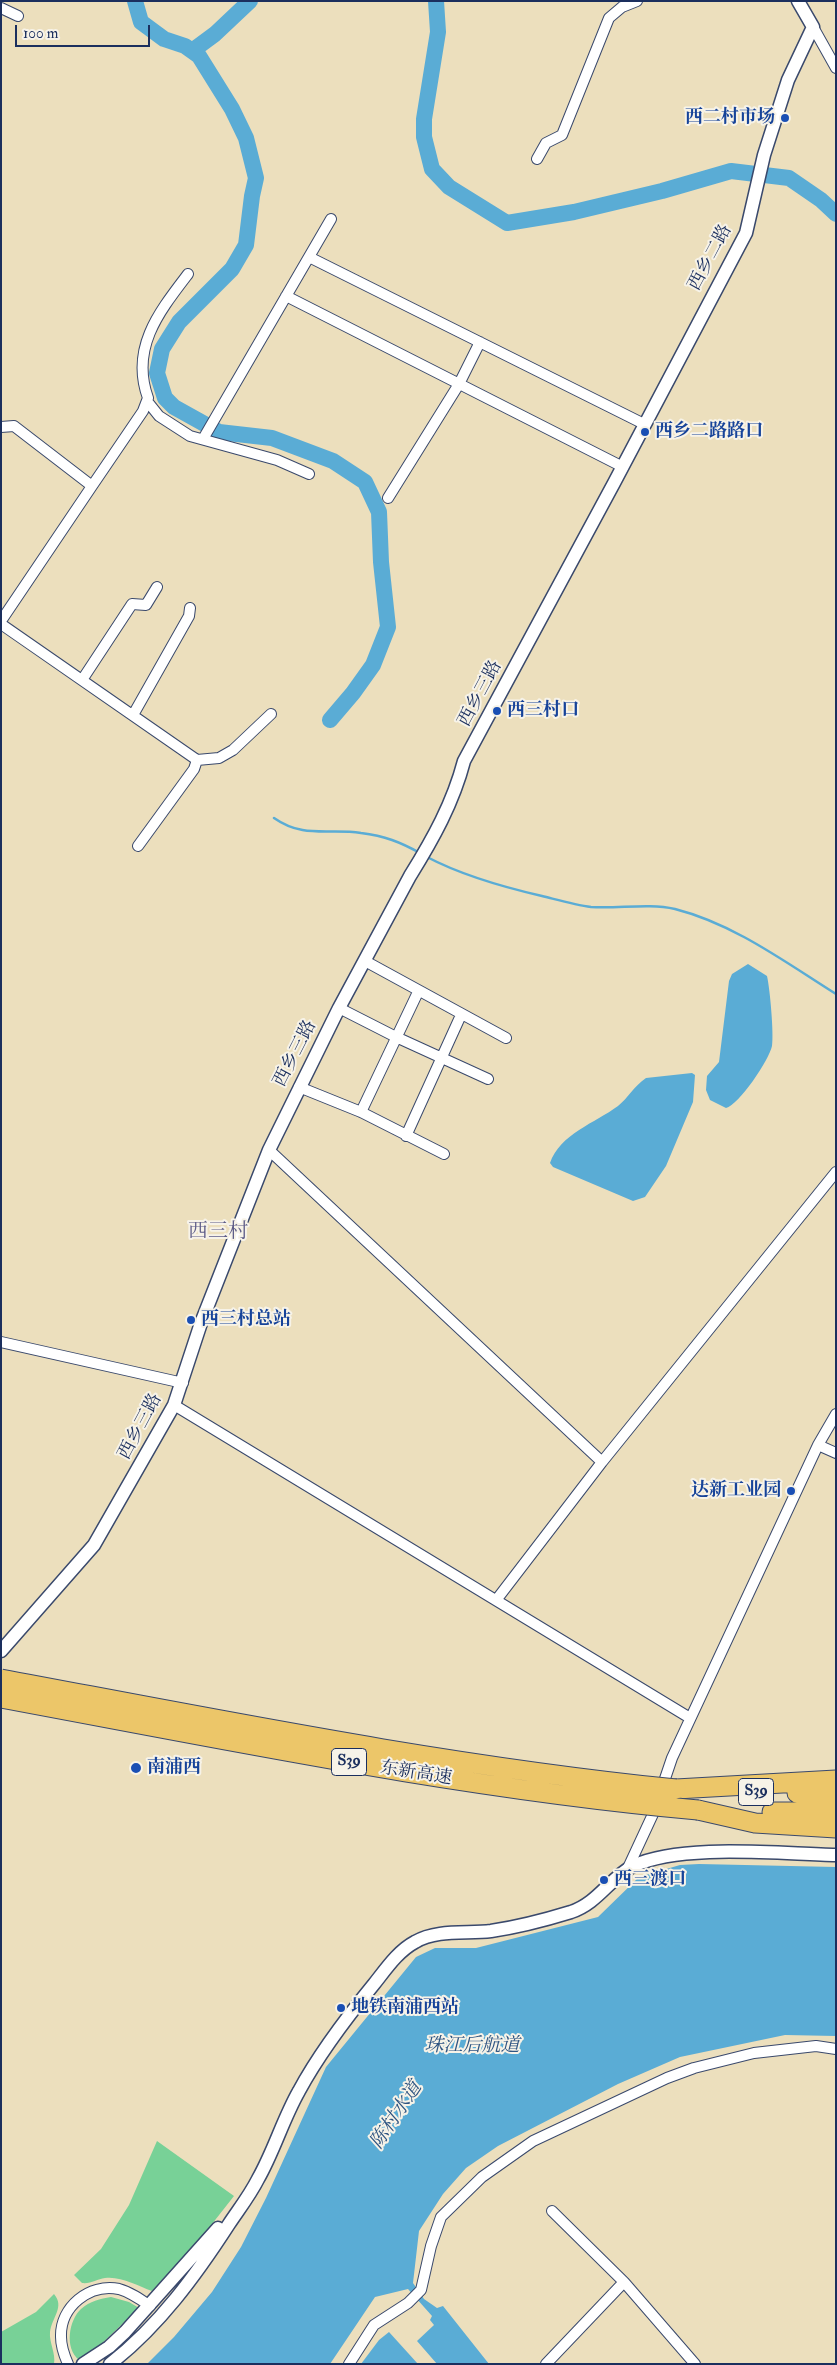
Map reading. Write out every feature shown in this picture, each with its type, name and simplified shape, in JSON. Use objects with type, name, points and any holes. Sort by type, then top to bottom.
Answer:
[{"type":"highway","name":"东新高速","points":[[1,1679],[477,1765],[569,1778],[676,1789],[836,1794]]},
{"type":"highway","name":"东新高速","points":[[1,1698],[420,1775],[575,1798],[698,1810],[836,1812]]},
{"type":"highway","points":[[676,1789],[836,1780]]},
{"type":"highway","points":[[698,1810],[755,1822],[836,1828]]},
{"type":"street","points":[[537,158],[546,143],[562,135],[609,18],[622,7],[637,1]]},
{"type":"street","points":[[798,1],[836,68]]},
{"type":"street","points":[[1,8],[18,16]]},
{"type":"street","name":"西乡二路","points":[[623,467],[746,233],[764,155],[788,80],[813,27]]},
{"type":"street","points":[[203,439],[331,219]]},
{"type":"street","points":[[309,257],[644,424]]},
{"type":"street","points":[[188,274],[152,325],[142,360],[142,383],[148,398],[147,402],[127,436],[92,486],[2,625],[197,760],[220,758],[233,750],[271,714]]},
{"type":"street","points":[[286,296],[623,467]]},
{"type":"street","points":[[388,498],[460,384],[480,342]]},
{"type":"street","points":[[147,402],[159,416],[190,436],[277,460],[309,474]]},
{"type":"street","points":[[1,427],[14,426],[92,486]]},
{"type":"street","name":"西乡三路","points":[[1,1651],[94,1545],[174,1405],[183,1383],[201,1323],[269,1150],[299,1087],[410,876],[430,844],[456,790],[464,761],[623,467]]},
{"type":"street","points":[[82,680],[132,604],[146,605],[156,588]]},
{"type":"street","points":[[133,715],[189,616],[190,608]]},
{"type":"street","points":[[138,846],[194,770],[197,760]]},
{"type":"street","points":[[365,961],[418,992],[506,1038]]},
{"type":"street","points":[[361,1112],[418,992]]},
{"type":"street","points":[[339,1008],[396,1037],[488,1079]]},
{"type":"street","points":[[406,1136],[461,1014]]},
{"type":"street","points":[[299,1087],[361,1112],[444,1154]]},
{"type":"street","points":[[269,1150],[602,1462]]},
{"type":"street","points":[[497,1599],[602,1462],[836,1172]]},
{"type":"street","points":[[1,1342],[183,1383]]},
{"type":"street","points":[[174,1405],[497,1599],[690,1718]]},
{"type":"street","points":[[627,1870],[653,1814],[667,1771],[690,1718],[818,1445],[836,1414]]},
{"type":"street","points":[[818,1445],[836,1453]]},
{"type":"street","points":[[110,2364],[144,2334],[186,2286],[258,2179],[298,2092],[318,2058],[349,2014],[401,1952],[415,1941],[429,1936],[494,1930],[575,1911],[590,1903],[627,1870],[658,1857],[684,1854],[836,1855]]},
{"type":"street","points":[[349,2364],[374,2325],[408,2302],[421,2290],[431,2246],[441,2217],[482,2177],[533,2141],[667,2078],[694,2068],[754,2053],[816,2046],[836,2049]]},
{"type":"street","points":[[83,2364],[109,2347],[150,2306],[258,2179]]},
{"type":"street","points":[[552,2211],[624,2282],[695,2364]]},
{"type":"street","points":[[546,2364],[624,2282]]},
{"type":"street","points":[[68,2364],[60,2335],[66,2315],[78,2299],[93,2291],[108,2288],[131,2294],[150,2306]]},
{"type":"green space","points":[[157,2141],[234,2196],[201,2238],[152,2291],[123,2280],[111,2278],[82,2283],[74,2275],[101,2249],[129,2205]]},
{"type":"green space","points":[[54,2294],[57,2299],[58,2308],[51,2327],[50,2340],[54,2364],[1,2364],[1,2332],[36,2312]]},
{"type":"green space","points":[[111,2297],[129,2302],[139,2308],[95,2350],[79,2360],[71,2349],[70,2341],[71,2327],[77,2314],[88,2304]]},
{"type":"water","points":[[748,964],[767,976],[772,1046],[770,1053],[753,1081],[732,1105],[726,1108],[710,1100],[706,1090],[707,1076],[719,1062],[729,981],[732,974]]},
{"type":"water","points":[[692,1073],[695,1075],[693,1102],[666,1166],[645,1197],[633,1201],[553,1167],[550,1163],[562,1144],[579,1130],[618,1106],[646,1078]]},
{"type":"water","name":"珠江后航道","points":[[680,1865],[836,1867],[836,2036],[785,2035],[680,2057],[618,2084],[498,2146],[466,2168],[443,2194],[419,2231],[413,2283],[424,2299],[437,2308],[443,2306],[489,2364],[437,2364],[417,2341],[434,2325],[430,2320],[432,2316],[408,2289],[375,2297],[330,2364],[147,2364],[174,2337],[212,2292],[241,2247],[266,2198],[326,2067],[416,1957],[435,1948],[476,1948],[598,1917],[639,1877]]},
{"type":"water","points":[[389,2332],[418,2364],[361,2364],[379,2340]]},
{"type":"waterway","points":[[135,1],[141,22],[164,39],[185,46],[199,56],[232,109],[246,138],[256,178],[246,245],[232,269],[179,322],[162,349],[157,373],[165,398],[174,407],[219,432],[272,438],[333,461],[365,482],[379,512],[381,562],[388,627],[373,665],[330,720]]},
{"type":"waterway","points":[[192,51],[215,34],[250,1]]},
{"type":"waterway","points":[[436,1],[438,32],[424,119],[424,137],[432,169],[449,187],[507,223],[574,212],[662,191],[731,171],[789,178],[821,200],[836,214]]},
{"type":"waterway","points":[[274,818],[306,831],[349,832],[378,836],[420,853]]},
{"type":"waterway","points":[[427,857],[483,880],[573,904],[591,907],[665,907],[697,916],[718,924],[759,945],[836,994]]},
{"type":"place","name":"西二村市场","points":[[785,118]]},
{"type":"place","name":"西乡二路路口","points":[[645,432]]},
{"type":"place","name":"西三村口","points":[[497,711]]},
{"type":"place","name":"西三村总站","points":[[191,1320]]},
{"type":"place","name":"达新工业园","points":[[791,1491]]},
{"type":"place","name":"南浦西","points":[[136,1768]]},
{"type":"place","name":"西三渡口","points":[[604,1880]]},
{"type":"place","name":"地铁南浦西站","points":[[341,2008]]},
{"type":"district","name":"西三村","points":[[218,1233]]},
{"type":"water label","name":"陈村水道","points":[[397,2116]]}]
